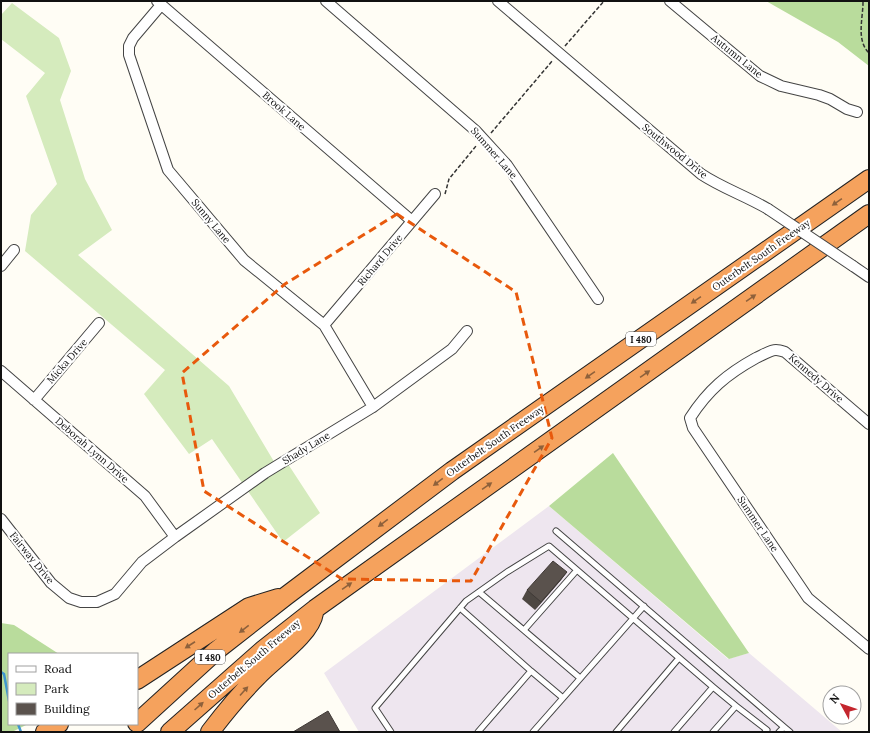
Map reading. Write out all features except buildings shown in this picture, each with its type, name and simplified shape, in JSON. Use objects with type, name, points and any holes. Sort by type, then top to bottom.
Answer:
[{"type":"highway","name":"Outerbelt South Freeway","points":[[138,721],[218,650],[286,596],[452,471],[869,179]]},
{"type":"highway","name":"Outerbelt South Freeway","points":[[170,732],[264,649],[315,609],[869,214]]},
{"type":"highway","points":[[138,679],[249,607],[286,596]]},
{"type":"highway","points":[[210,732],[258,675],[310,626],[314,617],[315,609]]},
{"type":"street","name":"Summer Lane","points":[[326,1],[476,130],[507,165],[598,299]]},
{"type":"street","name":"Southwood Drive","points":[[498,1],[701,174],[713,182],[754,200],[869,278]]},
{"type":"street","name":"Autumn Lane","points":[[670,1],[760,76],[781,86],[819,94],[846,109],[857,112]]},
{"type":"street","name":"Brook Lane","points":[[159,3],[412,221]]},
{"type":"street","name":"Sunny Lane","points":[[159,3],[129,46],[129,55],[168,170],[244,260],[324,325],[373,407]]},
{"type":"street","name":"Richard Drive","points":[[324,325],[412,221],[440,195]]},
{"type":"street","points":[[1,266],[14,250]]},
{"type":"street","name":"Micka Drive","points":[[34,400],[99,323]]},
{"type":"street","name":"Shady Lane","points":[[142,562],[265,472],[373,407],[452,349],[467,331]]},
{"type":"street","name":"Kennedy Drive","points":[[717,384],[728,375],[760,356],[774,350],[785,352],[869,424]]},
{"type":"street","name":"Deborah Lynn Drive","points":[[1,372],[145,496],[175,537]]},
{"type":"street","name":"Summer Lane","points":[[717,384],[690,418],[693,428],[808,598],[869,649]]},
{"type":"street","name":"Fairway Drive","points":[[1,519],[51,583],[69,598],[81,602],[97,602],[115,594],[142,562]]},
{"type":"lane","points":[[556,531],[790,732]]},
{"type":"lane","points":[[391,732],[375,708],[466,601],[507,572],[549,546],[713,687],[767,730],[765,732]]},
{"type":"lane","points":[[524,630],[577,570]]},
{"type":"lane","points":[[479,592],[580,678]]},
{"type":"lane","points":[[533,732],[644,606]]},
{"type":"lane","points":[[460,608],[563,698]]},
{"type":"lane","points":[[616,732],[680,658]]},
{"type":"lane","points":[[478,732],[532,671]]},
{"type":"lane","points":[[674,732],[713,687]]},
{"type":"lane","points":[[713,732],[736,706]]},
{"type":"lane","points":[[779,732],[784,727]]},
{"type":"path","points":[[565,46],[604,1]]},
{"type":"path","points":[[860,1],[869,2]]},
{"type":"path","points":[[863,2],[861,36],[862,44],[869,53]]},
{"type":"path","points":[[491,133],[554,59]]},
{"type":"path","points":[[440,195],[449,179],[479,144]]},
{"type":"highlighted area","points":[[397,214],[516,292],[552,438],[471,581],[342,579],[204,491],[182,373],[285,284]]},
{"type":"shaded area","points":[[549,506],[728,659],[749,653],[822,715],[822,725],[834,725],[842,732],[359,732],[324,673]]},
{"type":"green space","points":[[766,1],[869,1],[869,66],[838,42]]},
{"type":"green space","points":[[12,3],[59,38],[71,71],[60,100],[85,179],[112,230],[78,255],[229,386],[279,470],[288,464],[320,513],[283,542],[212,439],[189,454],[144,394],[165,370],[25,251],[31,215],[57,184],[26,96],[45,73],[1,39],[1,15]]},
{"type":"green space","points":[[613,453],[749,653],[729,659],[549,506]]},
{"type":"green space","points":[[1,623],[14,625],[57,653],[8,653],[8,725],[26,725],[12,732],[1,732]]},
{"type":"waterway","points":[[1,672],[4,674],[8,696]]},
{"type":"waterway","points":[[18,725],[21,732]]}]
